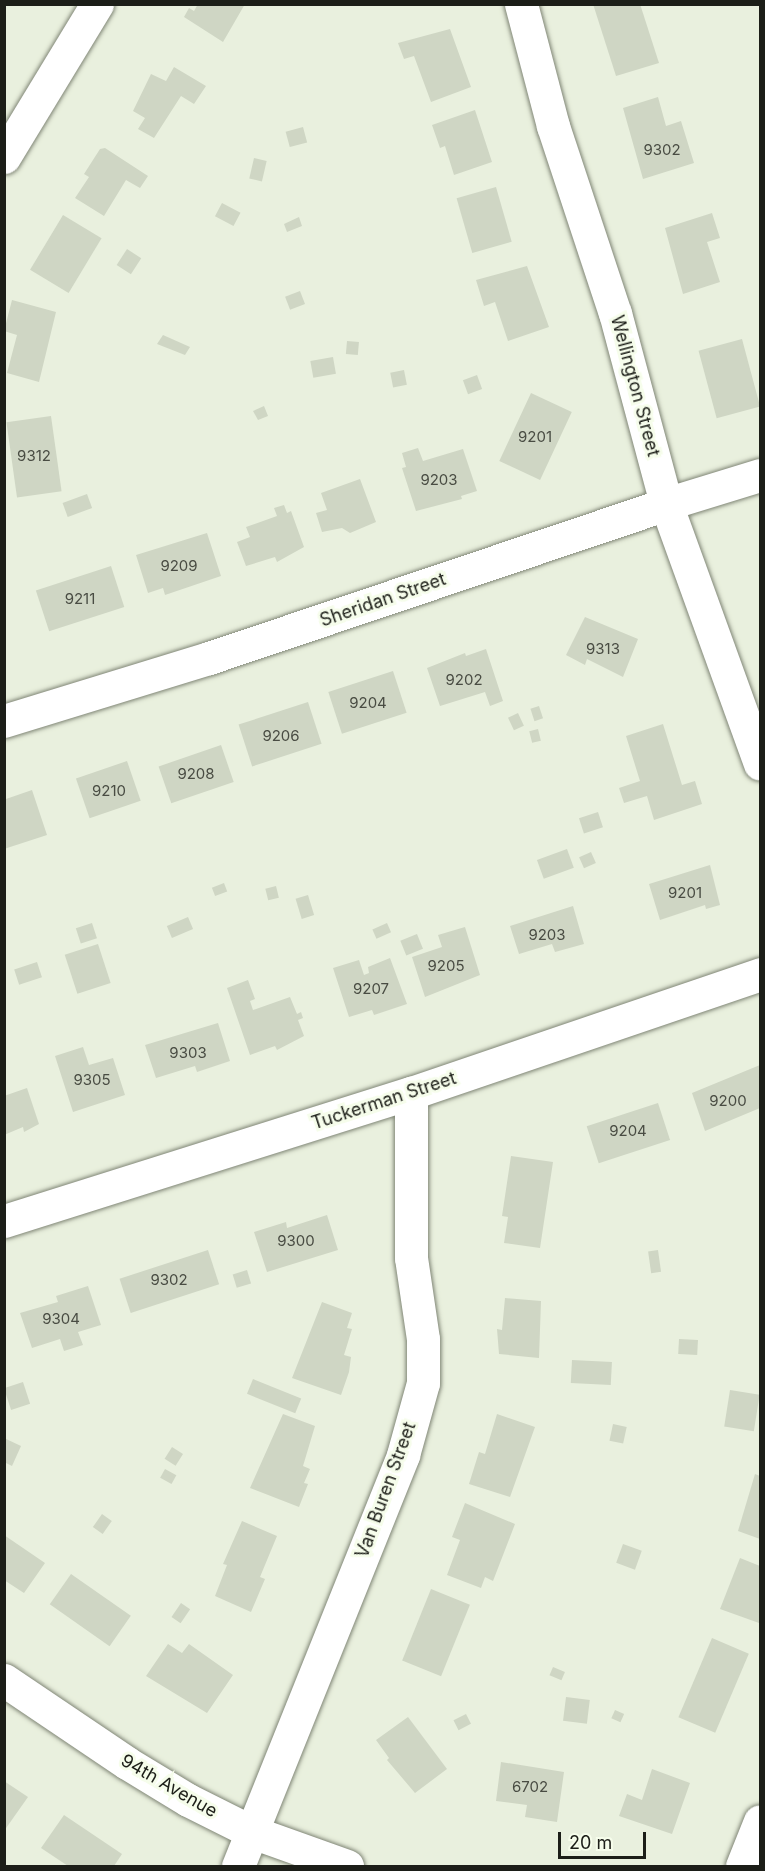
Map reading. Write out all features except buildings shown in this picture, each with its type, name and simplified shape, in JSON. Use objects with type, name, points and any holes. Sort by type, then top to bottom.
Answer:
[{"type":"street","points":[[4,157],[97,4]]},
{"type":"street","name":"Wellington Street","points":[[521,4],[553,126],[615,313],[666,504],[760,763]]},
{"type":"street","name":"Sheridan Street","points":[[4,721],[220,655],[666,504],[760,476]]},
{"type":"street","name":"Tuckerman Street","points":[[4,1221],[411,1094],[760,974]]},
{"type":"street","name":"Van Buren Street","points":[[238,1866],[403,1455],[423,1383],[423,1339],[411,1258],[411,1094]]},
{"type":"street","name":"94th Avenue","points":[[4,1680],[127,1763],[252,1832],[347,1866]]},
{"type":"street","points":[[742,1866],[760,1821]]}]
